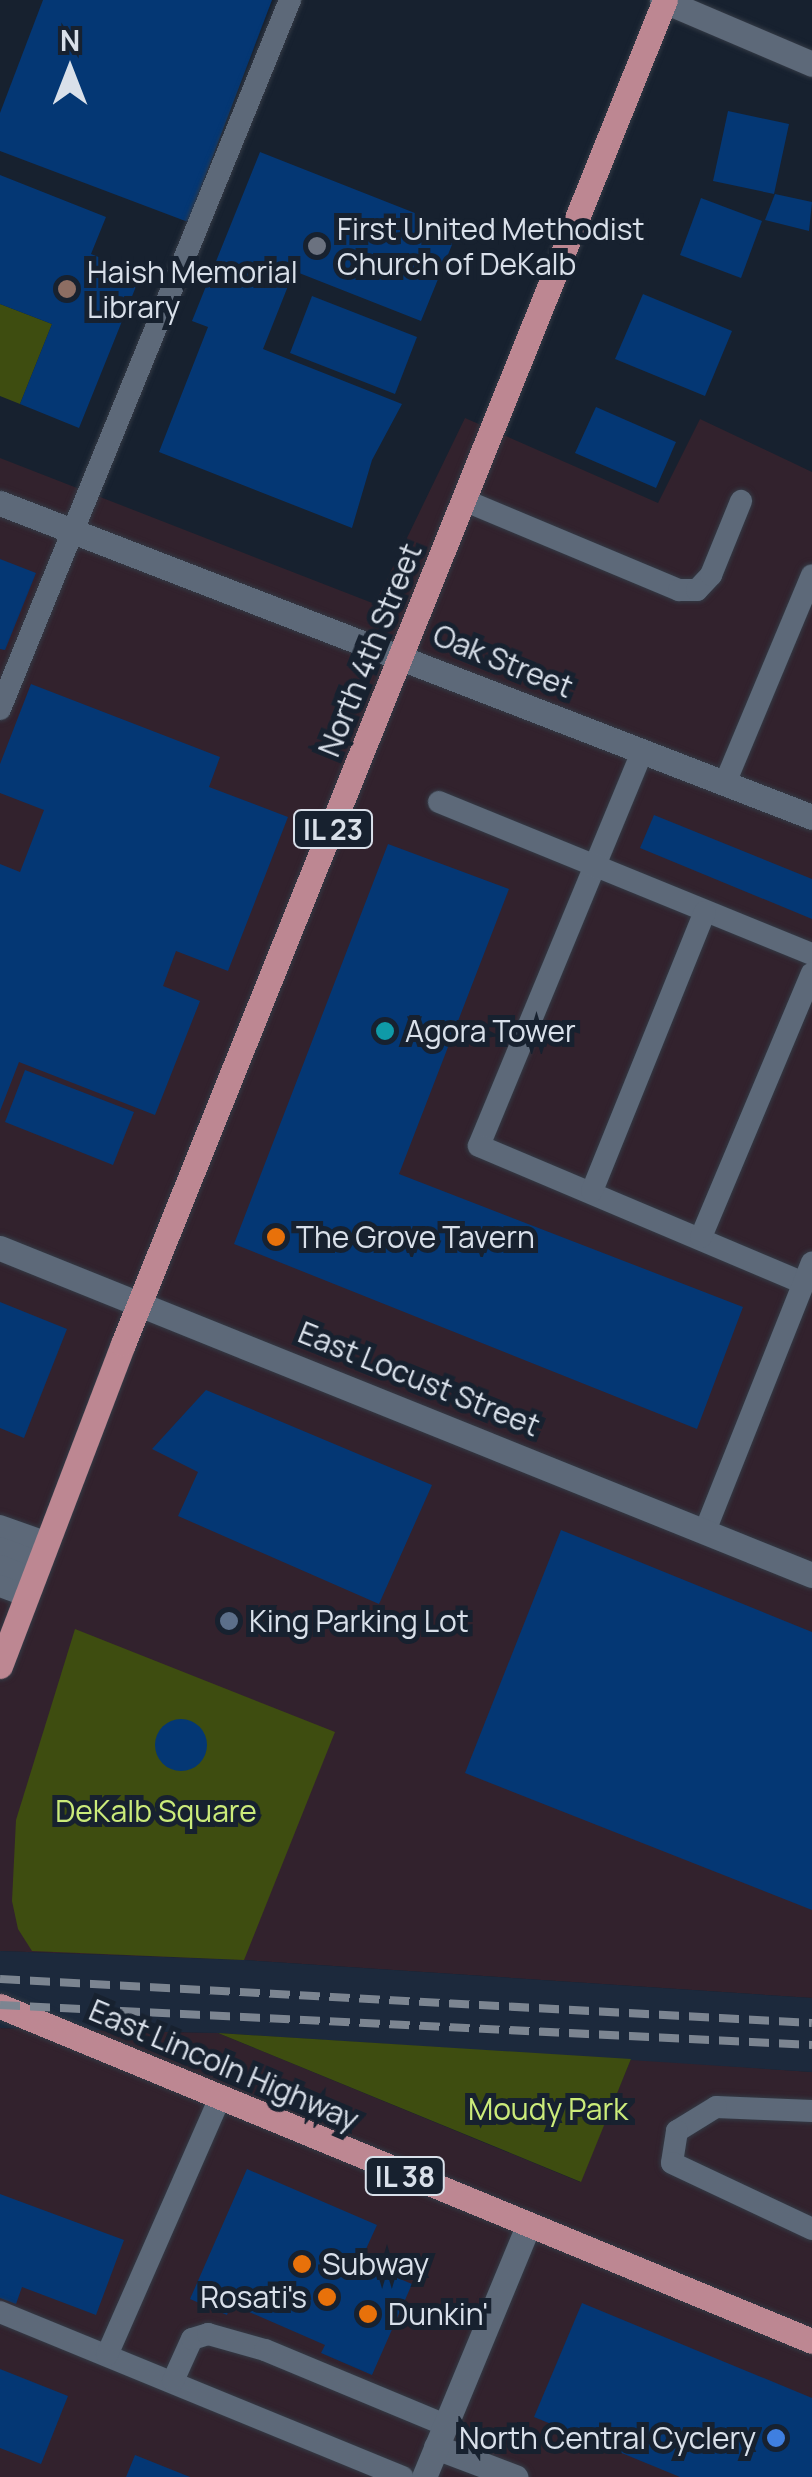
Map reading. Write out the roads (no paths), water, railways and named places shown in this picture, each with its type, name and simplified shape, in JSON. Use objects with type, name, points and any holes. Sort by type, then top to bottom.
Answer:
[{"type":"main road","name":"North 4th Street","points":[[1,1662],[140,1304],[664,0]]},
{"type":"main road","name":"East Lincoln Highway","points":[[0,2006],[526,2228],[812,2341]]},
{"type":"street","points":[[664,0],[812,64]]},
{"type":"street","name":"Oak Street","points":[[0,503],[812,817]]},
{"type":"street","name":"East Locust Street","points":[[0,1248],[812,1575]]},
{"type":"street","points":[[424,2477],[526,2228]]},
{"type":"street","points":[[441,2436],[515,2477]]},
{"type":"lane","points":[[0,708],[290,0]]},
{"type":"lane","points":[[466,500],[679,590],[697,590],[710,575],[741,500]]},
{"type":"lane","points":[[725,783],[812,575]]},
{"type":"lane","points":[[642,752],[479,1146],[701,1238],[808,1273],[705,1530]]},
{"type":"lane","points":[[439,802],[812,954]]},
{"type":"lane","points":[[592,1191],[705,912]]},
{"type":"lane","points":[[701,1238],[812,974]]},
{"type":"lane","points":[[0,1526],[37,1570]]},
{"type":"lane","points":[[0,1548],[37,1570]]},
{"type":"lane","points":[[0,1566],[37,1570]]},
{"type":"lane","points":[[0,1586],[37,1570]]},
{"type":"lane","points":[[107,2355],[220,2098]]},
{"type":"lane","points":[[812,2111],[716,2106],[677,2130],[672,2163],[812,2229]]},
{"type":"lane","points":[[0,2312],[402,2477]]},
{"type":"lane","points":[[173,2381],[192,2340],[208,2334],[266,2350],[441,2436]]},
{"type":"railway","points":[[0,1979],[812,2023]]},
{"type":"railway","points":[[0,2005],[812,2045]]},
{"type":"place","name":"First United Methodist Church of DeKalb","points":[[317,246]]},
{"type":"place","name":"Haish Memorial Library","points":[[67,289]]},
{"type":"place","name":"Agora Tower","points":[[385,1031]]},
{"type":"place","name":"The Grove Tavern","points":[[276,1237]]},
{"type":"place","name":"King Parking Lot","points":[[229,1621]]},
{"type":"place","name":"Subway","points":[[302,2264]]},
{"type":"place","name":"Rosati's","points":[[327,2297]]},
{"type":"place","name":"Dunkin'","points":[[368,2314]]},
{"type":"place","name":"North Central Cyclery","points":[[776,2438]]},
{"type":"park label","name":"DeKalb Square","points":[[156,1811]]},
{"type":"park label","name":"Moudy Park","points":[[548,2109]]}]
